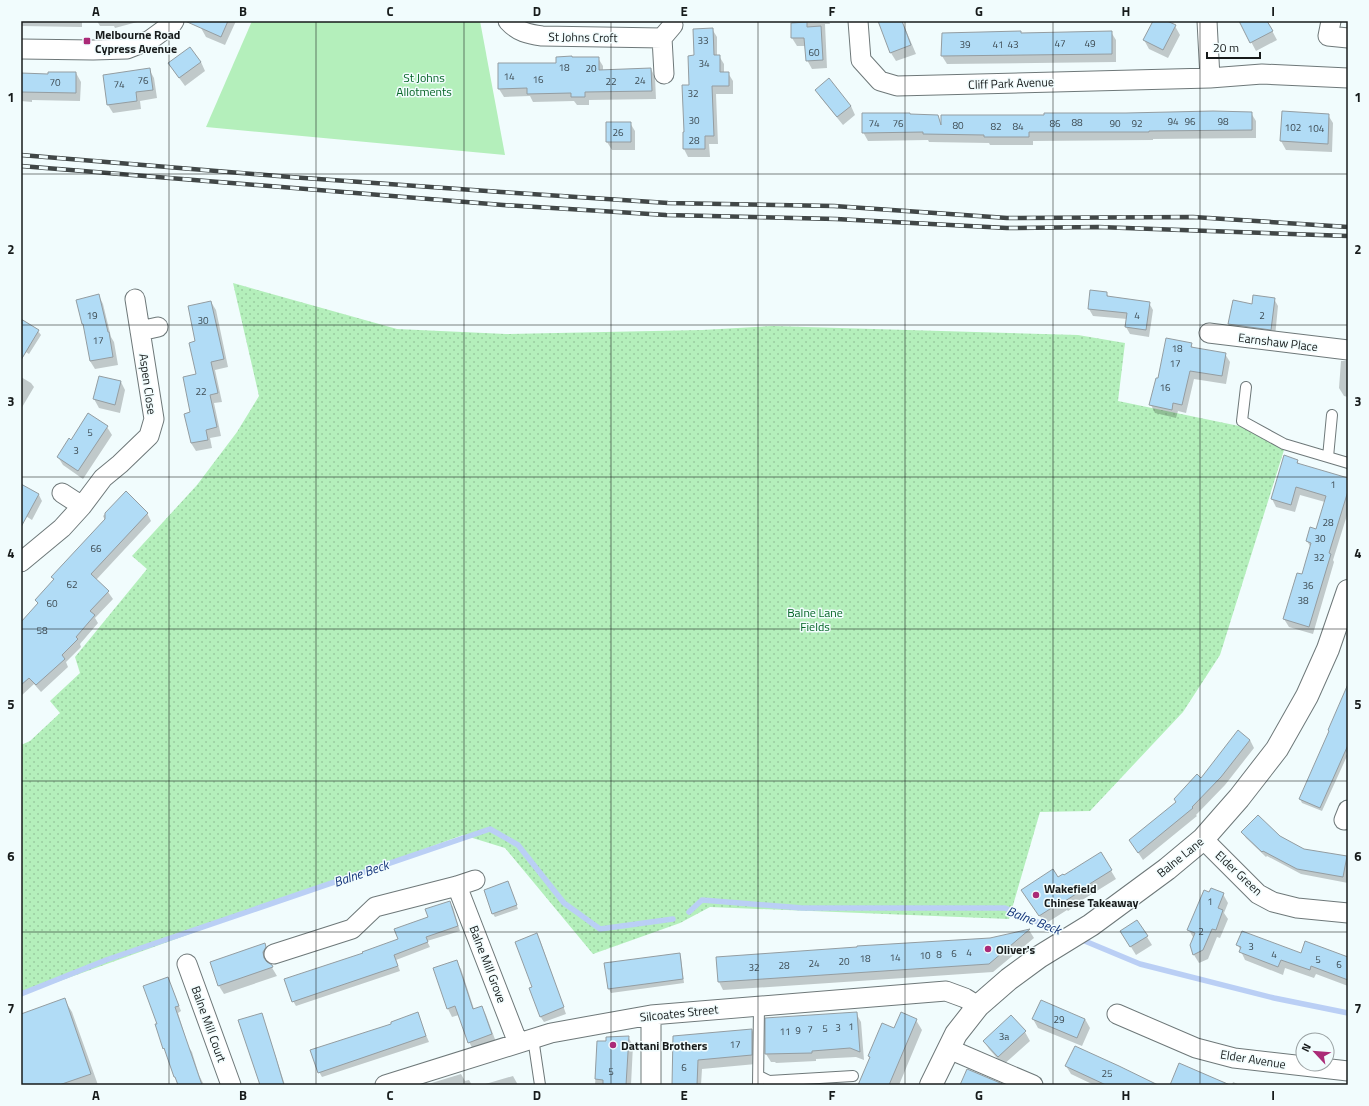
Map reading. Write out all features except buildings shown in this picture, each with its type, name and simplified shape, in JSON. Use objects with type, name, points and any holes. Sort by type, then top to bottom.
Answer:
[{"type":"street","name":"St Johns Croft","points":[[508,21],[512,26],[524,33],[542,36],[668,32],[664,74]]},
{"type":"street","name":"Cliff Park Avenue","points":[[858,21],[861,60],[880,81],[897,86],[1210,78],[1262,74],[1348,78]]},
{"type":"street","points":[[1207,21],[1210,78]]},
{"type":"street","points":[[1331,21],[1328,36],[1348,38]]},
{"type":"street","points":[[21,49],[127,49],[150,40],[173,23]]},
{"type":"street","name":"Aspen Close","points":[[21,562],[62,528],[82,506],[103,478],[149,436],[154,419],[135,299]]},
{"type":"street","points":[[140,331],[158,327]]},
{"type":"street","name":"Earnshaw Place","points":[[1209,333],[1348,350]]},
{"type":"street","points":[[62,493],[82,506]]},
{"type":"street","name":"Balne Lane","points":[[932,1085],[956,1034],[978,1006],[1009,979],[1039,957],[1091,925],[1167,869],[1203,839],[1239,798],[1277,749],[1307,696],[1344,614],[1348,591]]},
{"type":"street","name":"Elder Green","points":[[1203,839],[1258,894],[1273,902],[1297,908],[1348,913]]},
{"type":"street","name":"Balne Mill Grove","points":[[274,954],[352,929],[375,907],[466,883],[525,1040]]},
{"type":"street","name":"Balne Mill Court","points":[[187,964],[231,1085]]},
{"type":"street","name":"Silcoates Street","points":[[385,1085],[550,1033],[651,1015],[946,992],[965,998],[978,1006]]},
{"type":"street","name":"Elder Avenue","points":[[1117,1014],[1196,1048],[1234,1058],[1338,1076]]},
{"type":"street","points":[[651,1015],[651,1085]]},
{"type":"street","points":[[949,1049],[1033,1085]]},
{"type":"lane","points":[[1246,387],[1242,421],[1284,444],[1348,463]]},
{"type":"lane","points":[[1328,457],[1332,415]]},
{"type":"lane","points":[[759,1006],[759,1081],[853,1076]]},
{"type":"lane","points":[[525,1040],[540,1085]]},
{"type":"green space","name":"St Johns Allotments","points":[[252,21],[480,21],[505,155],[206,127]]},
{"type":"green space","name":"Balne Lane Fields","points":[[233,283],[397,329],[506,334],[702,330],[772,326],[1078,335],[1125,343],[1118,401],[1239,426],[1288,441],[1220,655],[1183,712],[1090,811],[1040,812],[1009,919],[710,907],[680,923],[593,954],[505,848],[463,835],[21,995],[21,745],[30,741],[60,713],[50,701],[80,673],[75,657],[147,569],[132,556],[197,485],[237,432],[259,396]]},
{"type":"waterway","name":"Balne Beck","points":[[21,994],[106,960],[490,829],[518,845],[564,903],[600,929],[673,919]]},
{"type":"waterway","name":"Balne Beck","points":[[689,912],[702,900],[802,908],[1005,908],[1066,934]]},
{"type":"waterway","name":"Balne Beck","points":[[1080,939],[1140,964],[1274,998],[1348,1013]]},
{"type":"railway","points":[[21,155],[290,177],[668,203],[834,206],[1007,218],[1193,217],[1348,227]]},
{"type":"railway","points":[[21,166],[503,205],[666,215],[836,219],[1007,228],[1098,227],[1348,236]]},
{"type":"place","name":"Melbourne Road Cypress Avenue","points":[[87,41]]},
{"type":"place","name":"Wakefield Chinese Takeaway","points":[[1036,895]]},
{"type":"place","name":"Oliver's","points":[[988,949]]},
{"type":"place","name":"Dattani Brothers","points":[[613,1045]]}]
